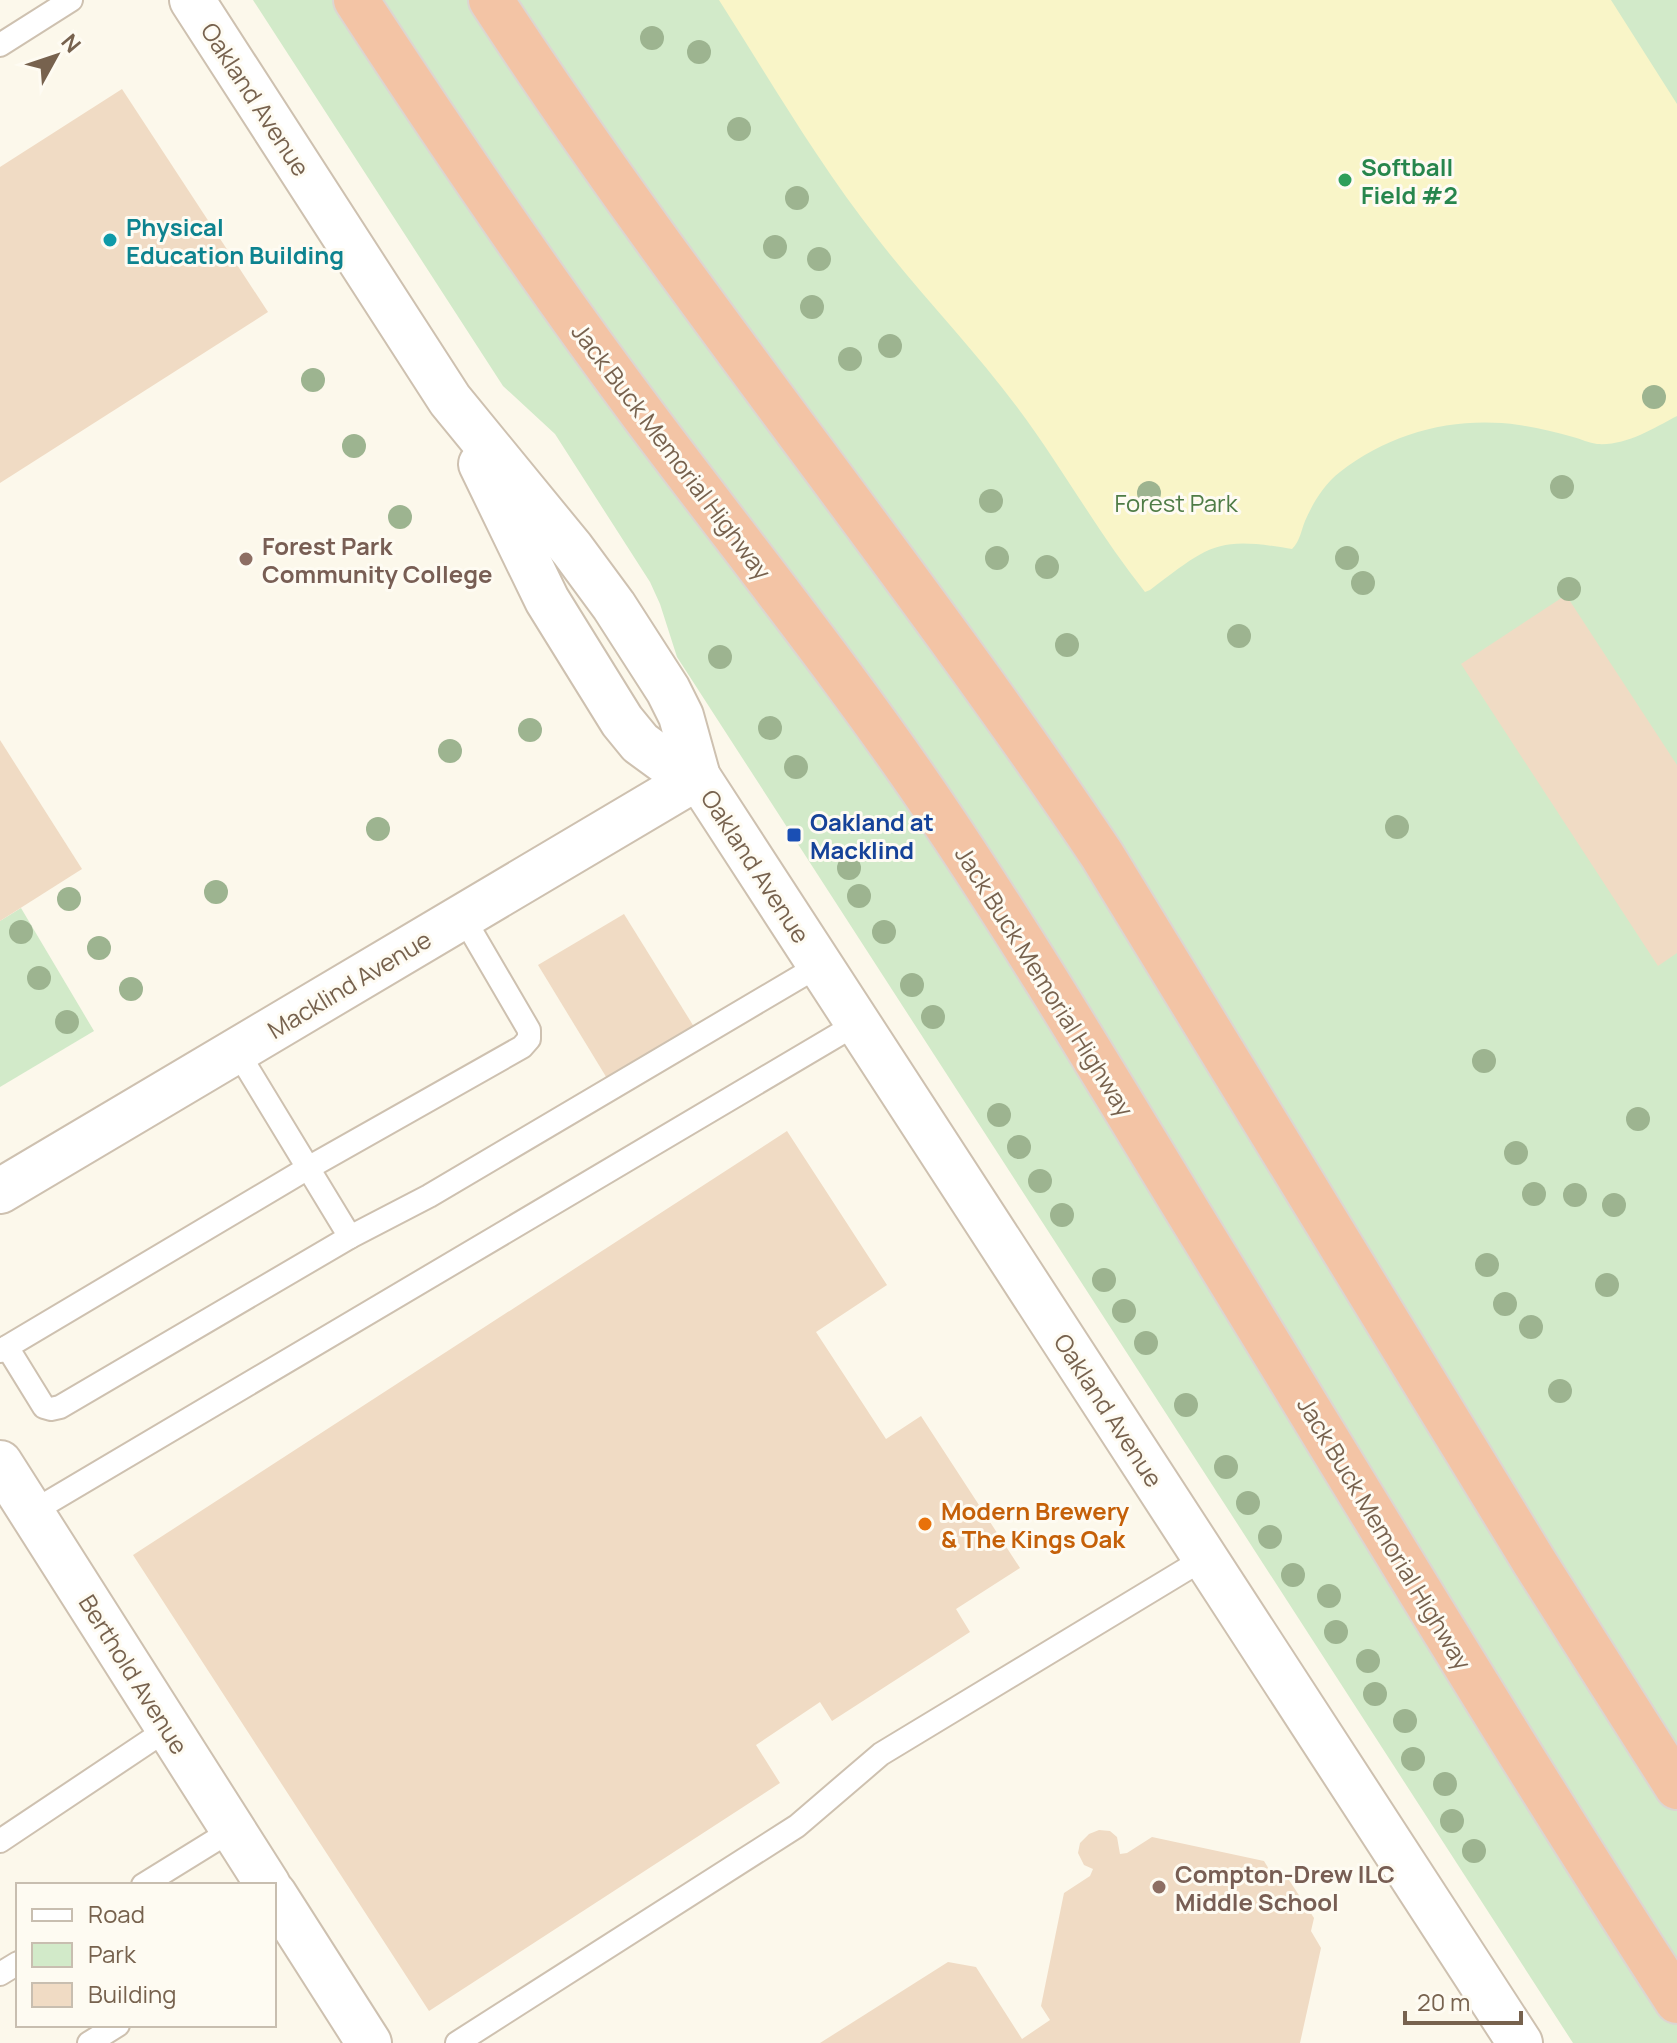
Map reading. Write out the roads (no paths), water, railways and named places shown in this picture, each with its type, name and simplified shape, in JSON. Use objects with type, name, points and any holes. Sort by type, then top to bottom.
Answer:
[{"type":"highway","name":"Jack Buck Memorial Highway","points":[[356,0],[476,181],[573,318],[650,425],[852,691],[949,829],[1083,1038],[1502,1726],[1677,2001]]},
{"type":"highway","points":[[491,0],[630,206],[885,546],[1031,749],[1102,855],[1535,1563],[1677,1787]]},
{"type":"street","name":"Oakland Avenue","points":[[192,0],[450,400],[572,549],[614,606],[668,690],[681,716],[698,777],[1520,2043]]},
{"type":"street","name":"Macklind Avenue","points":[[0,1191],[698,777]]},
{"type":"street","name":"Berthold Avenue","points":[[0,1463],[169,1728],[263,1883]]},
{"type":"street","name":"Berthold Avenue","points":[[276,1906],[369,2043]]},
{"type":"lane","points":[[0,45],[71,0]]},
{"type":"lane","points":[[463,917],[529,1030],[529,1039],[522,1047],[308,1168],[4,1349],[44,1407],[60,1407],[350,1237],[429,1196],[820,965]]},
{"type":"lane","points":[[32,1512],[858,1023]]},
{"type":"lane","points":[[237,1051],[350,1237]]},
{"type":"lane","points":[[457,2043],[797,1826],[881,1754],[1205,1558]]},
{"type":"lane","points":[[0,1841],[169,1728]]},
{"type":"lane","points":[[146,1883],[232,1830]]},
{"type":"lane","points":[[89,2043],[115,2027]]},
{"type":"place","name":"Softball Field #2","points":[[1345,180]]},
{"type":"place","name":"Physical Education Building","points":[[110,240]]},
{"type":"place","name":"Forest Park Community College","points":[[246,559]]},
{"type":"place","name":"Oakland at Macklind","points":[[794,835]]},
{"type":"place","name":"Modern Brewery & The Kings Oak","points":[[925,1524]]},
{"type":"place","name":"Compton-Drew ILC Middle School","points":[[1159,1887]]},
{"type":"park label","name":"Forest Park","points":[[1176,502]]}]
